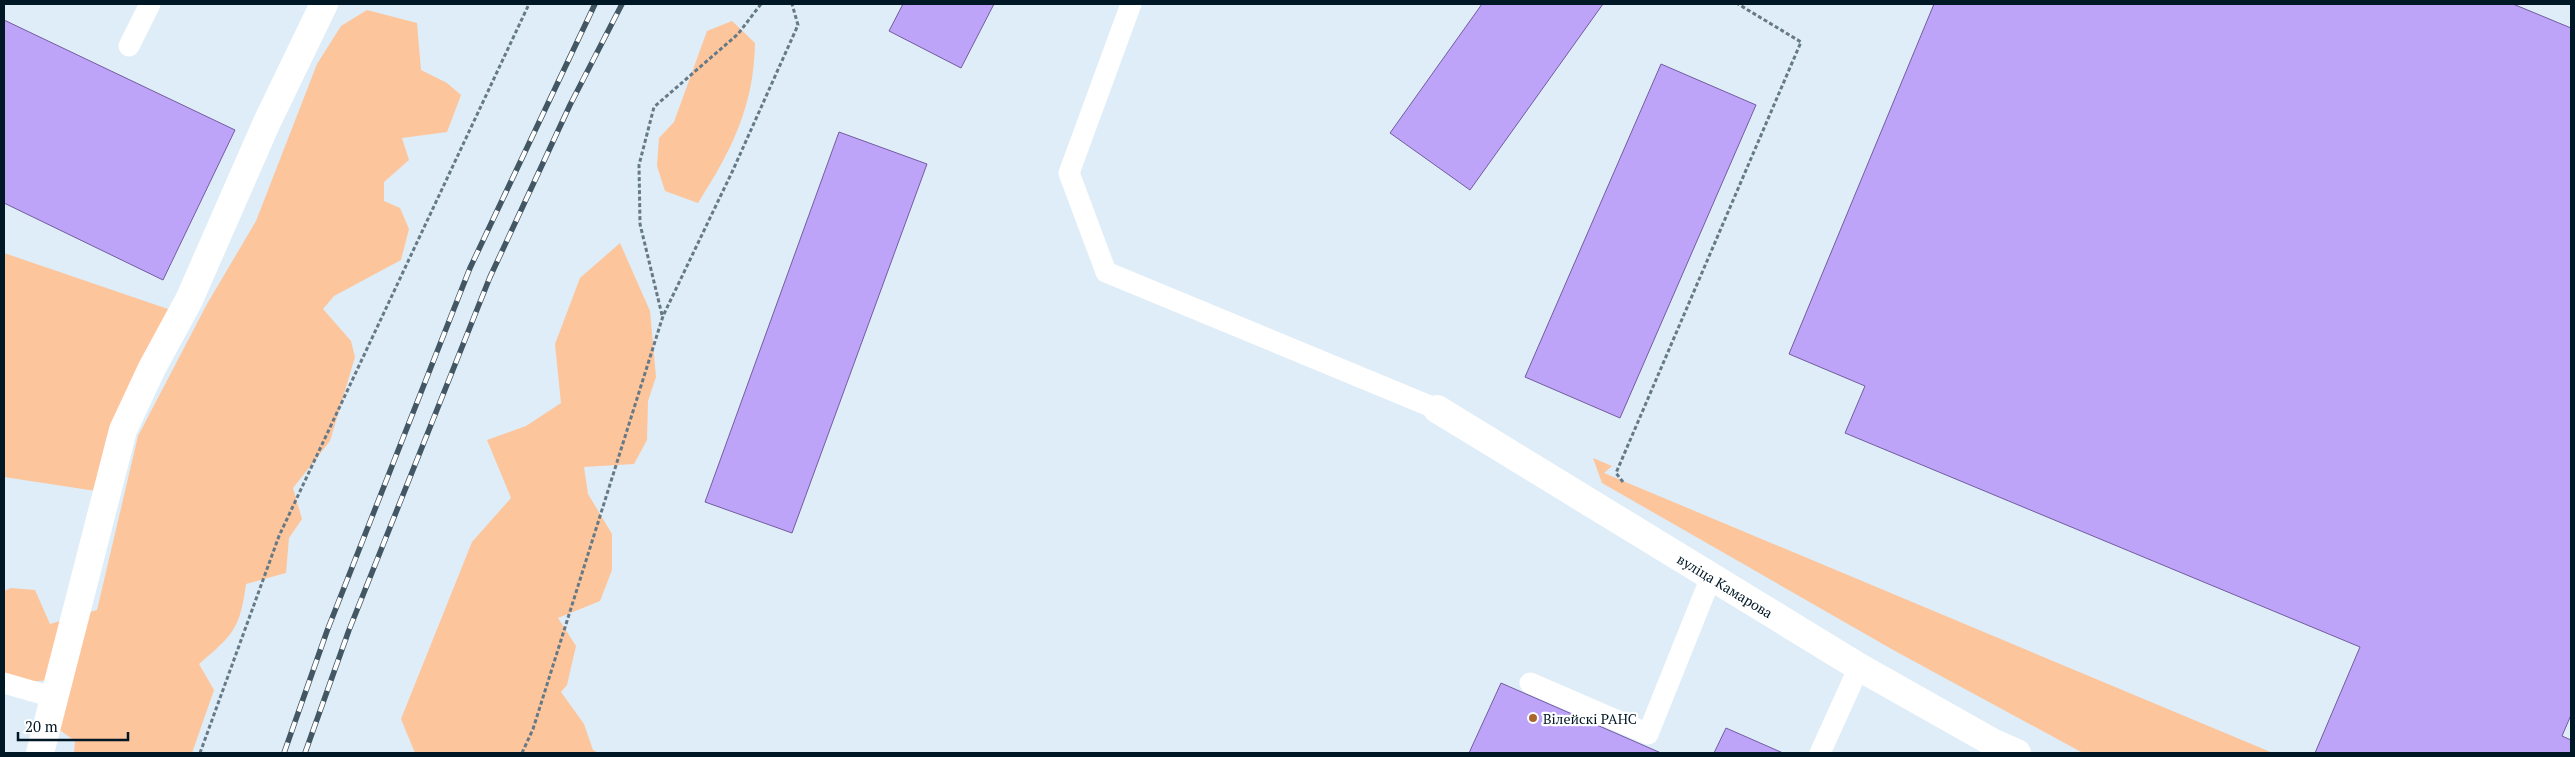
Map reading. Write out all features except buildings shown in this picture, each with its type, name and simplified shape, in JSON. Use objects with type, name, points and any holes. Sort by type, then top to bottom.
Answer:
[{"type":"street","points":[[40,753],[56,698],[124,430],[152,368],[189,300],[267,122],[324,4]]},
{"type":"street","name":"вуліца Камарова","points":[[1436,409],[1859,667],[1992,742],[2017,753]]},
{"type":"lane","points":[[129,46],[150,4]]},
{"type":"lane","points":[[1131,4],[1069,173],[1106,272],[1436,409]]},
{"type":"lane","points":[[1530,683],[1648,734],[1711,577]]},
{"type":"lane","points":[[1820,753],[1859,667]]},
{"type":"lane","points":[[4,683],[56,698]]},
{"type":"path","points":[[200,753],[279,536],[529,4]]},
{"type":"path","points":[[663,316],[640,224],[639,165],[654,107],[738,34],[761,4]]},
{"type":"path","points":[[522,753],[533,729],[663,316],[733,170],[798,25],[792,4]]},
{"type":"path","points":[[1616,473],[1801,42],[1738,4]]},
{"type":"shaded area","points":[[367,10],[417,23],[421,70],[447,83],[461,95],[447,132],[402,138],[409,160],[384,182],[384,201],[400,208],[409,229],[401,260],[334,296],[323,309],[351,341],[355,357],[330,441],[293,488],[302,519],[289,538],[286,573],[246,584],[241,611],[233,630],[220,646],[199,664],[214,690],[192,753],[74,753],[75,741],[36,713],[48,680],[30,682],[5,676],[4,591],[11,588],[35,590],[50,624],[97,610],[138,436],[207,304],[256,221],[317,64],[341,26]]},
{"type":"shaded area","points":[[732,21],[755,43],[754,66],[750,88],[745,108],[730,146],[698,203],[665,191],[657,166],[659,138],[674,122],[707,31]]},
{"type":"shaded area","points":[[620,243],[650,311],[656,377],[648,401],[647,440],[634,464],[584,467],[588,494],[612,534],[612,570],[600,601],[558,618],[576,646],[567,685],[561,692],[584,724],[593,750],[599,753],[415,753],[401,719],[472,542],[511,498],[487,440],[526,426],[561,403],[555,344],[580,278]]},
{"type":"shaded area","points":[[4,253],[168,309],[114,424],[96,491],[4,477]]},
{"type":"shaded area","points":[[1593,458],[1612,466],[1604,473],[2273,753],[2083,753],[1895,651],[1602,483]]},
{"type":"railway","points":[[284,753],[327,631],[470,268],[595,4]]},
{"type":"railway","points":[[305,753],[349,630],[490,277],[570,105],[622,4]]},
{"type":"place","name":"Вілейскі РАНС","points":[[1533,718]]}]
